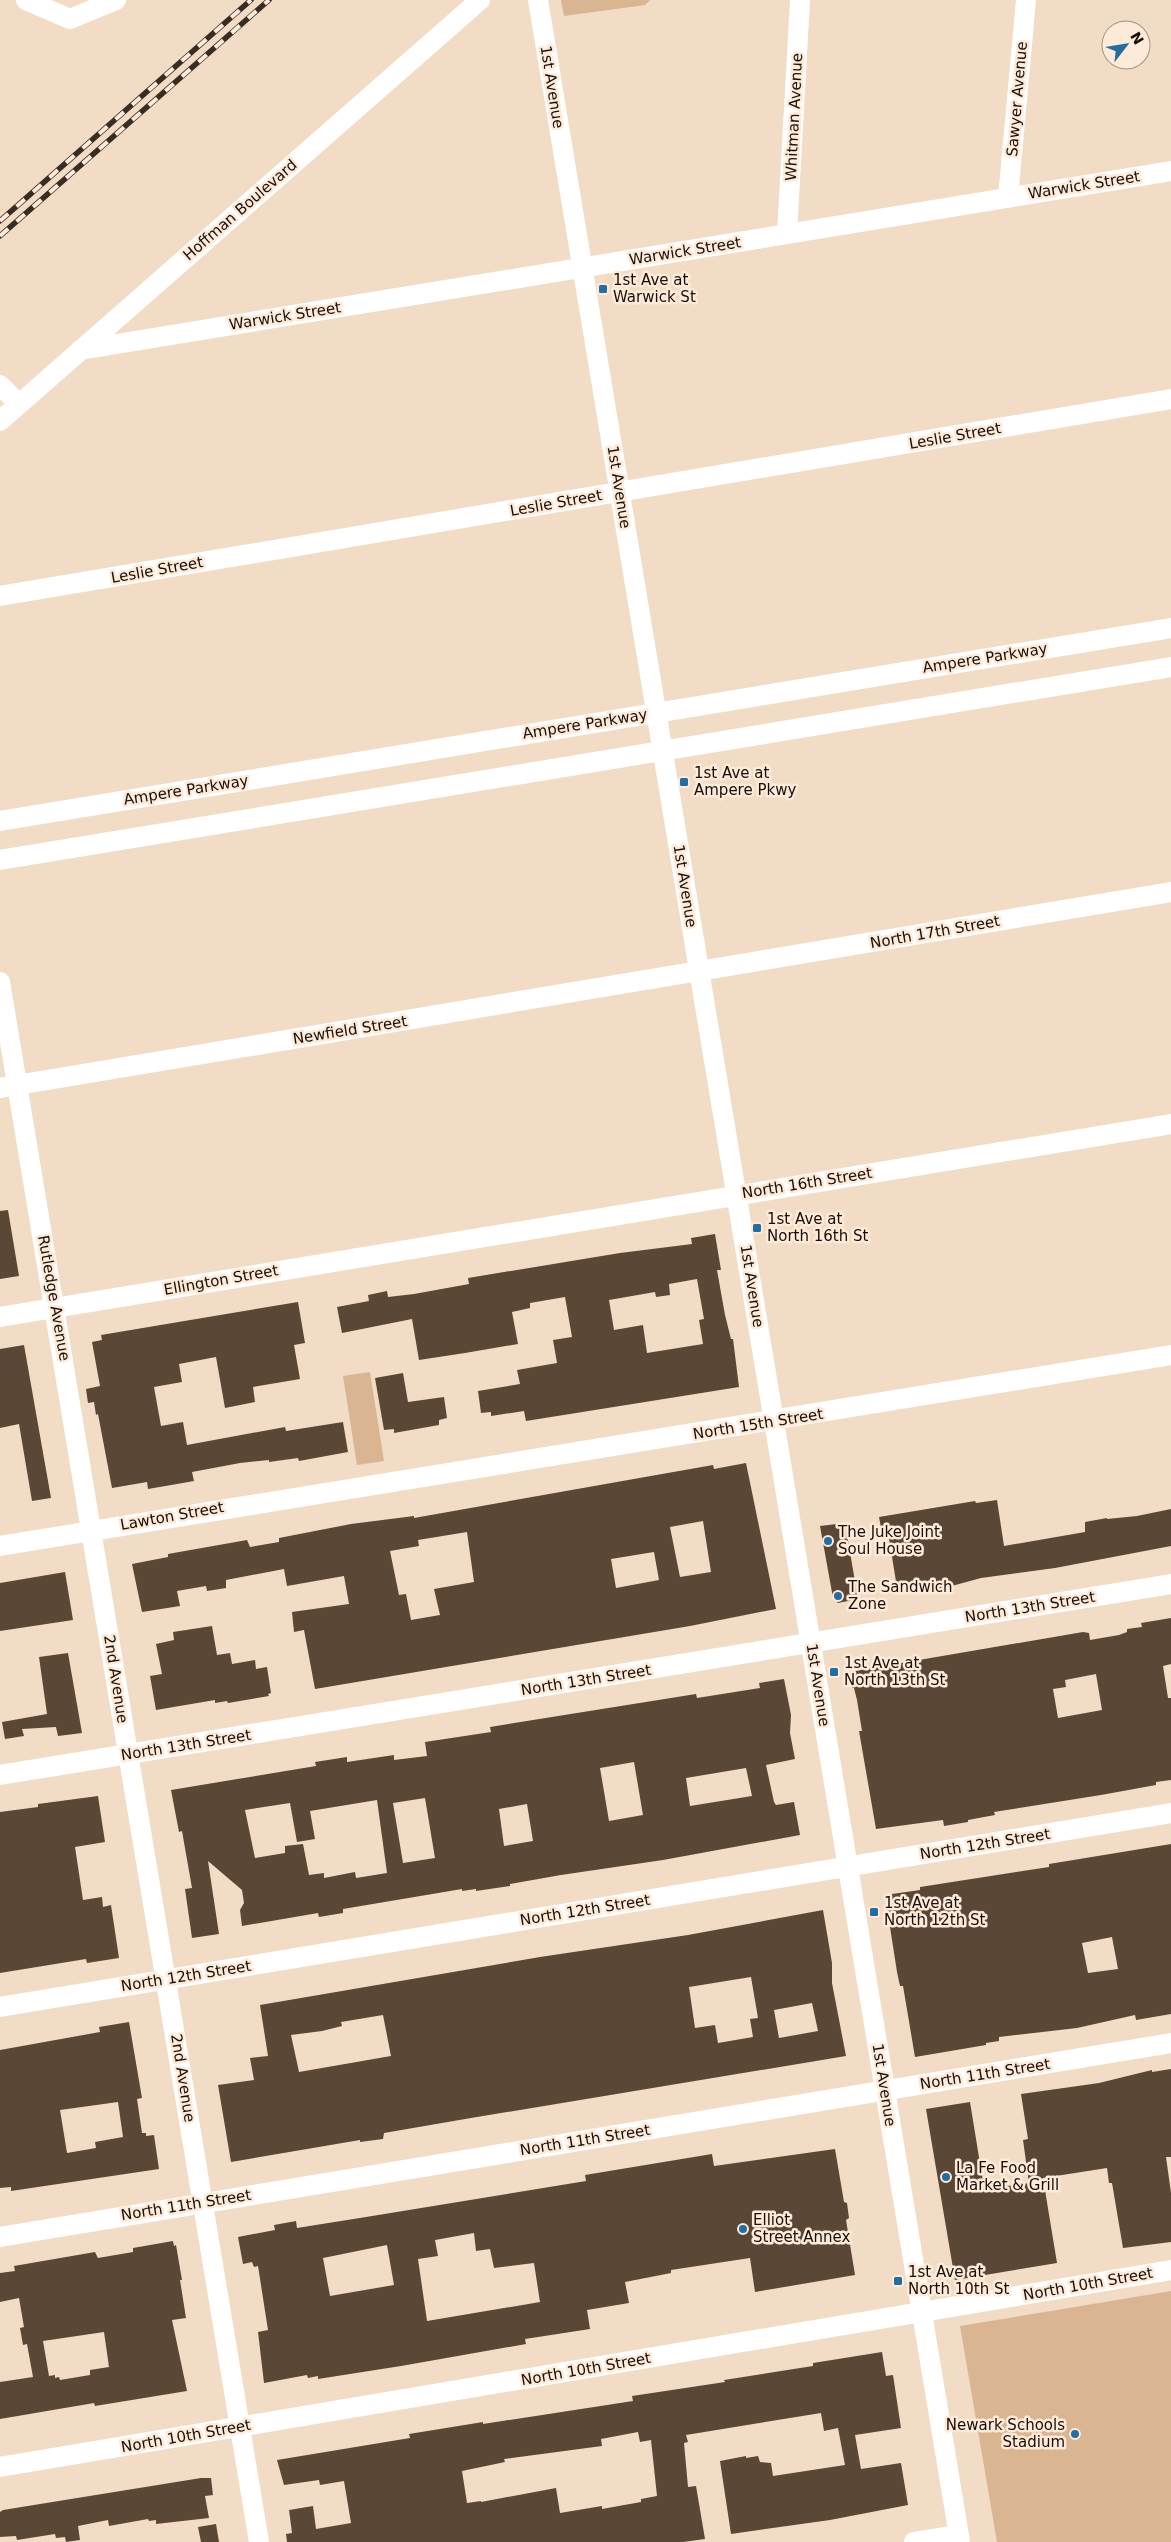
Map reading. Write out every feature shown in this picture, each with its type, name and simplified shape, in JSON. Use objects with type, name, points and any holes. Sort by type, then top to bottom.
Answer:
[{"type":"street","points":[[26,0],[70,19],[116,0]]},
{"type":"street","name":"Hoffman Boulevard","points":[[0,420],[480,0]]},
{"type":"street","name":"1st Avenue","points":[[538,0],[959,2538]]},
{"type":"street","name":"Whitman Avenue","points":[[787,234],[800,0]]},
{"type":"street","name":"Sawyer Avenue","points":[[1008,198],[1026,0]]},
{"type":"street","name":"Warwick Street","points":[[80,350],[1171,171]]},
{"type":"street","points":[[0,385],[18,404]]},
{"type":"street","name":"Leslie Street","points":[[0,596],[1171,399]]},
{"type":"street","name":"Ampere Parkway","points":[[0,821],[1171,628]]},
{"type":"street","points":[[0,860],[1171,667]]},
{"type":"street","name":"North 17th Street","points":[[700,972],[1171,892]]},
{"type":"street","name":"Newfield Street","points":[[9,1087],[700,972]]},
{"type":"street","name":"Rutledge Avenue","points":[[0,982],[9,1087],[55,1308],[93,1530],[105,1615]]},
{"type":"street","name":"North 16th Street","points":[[443,1242],[1171,1124]]},
{"type":"street","name":"Ellington Street","points":[[0,1317],[443,1242]]},
{"type":"street","name":"North 15th Street","points":[[344,1487],[774,1422],[1171,1355]]},
{"type":"street","name":"Lawton Street","points":[[0,1546],[344,1487]]},
{"type":"street","name":"North 13th Street","points":[[0,1775],[1171,1584]]},
{"type":"street","name":"2nd Avenue","points":[[105,1615],[167,1979],[259,2542]]},
{"type":"street","name":"North 12th Street","points":[[0,2006],[1171,1813]]},
{"type":"street","name":"North 11th Street","points":[[0,2237],[1171,2043]]},
{"type":"street","name":"North 10th Street","points":[[0,2467],[1171,2270]]},
{"type":"street","points":[[914,2542],[959,2538]]},
{"type":"shaded area","points":[[561,0],[650,0],[645,5],[564,16]]},
{"type":"shaded area","points":[[370,1372],[384,1461],[357,1465],[343,1376]]},
{"type":"shaded area","name":"Newark Schools Stadium","points":[[1171,2291],[1171,2542],[997,2542],[960,2326]]},
{"type":"building","points":[[8,1210],[19,1276],[0,1279],[0,1211]]},
{"type":"building","points":[[715,1234],[721,1270],[717,1270],[725,1315],[731,1339],[733,1339],[739,1387],[526,1421],[524,1411],[491,1416],[491,1412],[481,1413],[478,1391],[520,1384],[517,1370],[557,1363],[553,1340],[572,1337],[565,1297],[530,1303],[530,1308],[512,1312],[518,1344],[465,1353],[419,1360],[412,1319],[342,1333],[337,1307],[369,1301],[368,1295],[387,1291],[388,1297],[414,1294],[469,1284],[468,1278],[620,1253],[692,1244],[691,1238]],"holes":[[[697,1279],[704,1319],[699,1320],[703,1344],[647,1353],[643,1325],[614,1330],[609,1300],[655,1292],[656,1297],[670,1295],[669,1284]]]},
{"type":"building","points":[[298,1302],[305,1343],[294,1345],[300,1379],[253,1387],[255,1402],[225,1408],[216,1357],[179,1364],[182,1382],[154,1387],[161,1426],[183,1422],[187,1445],[285,1427],[286,1431],[343,1422],[348,1452],[299,1461],[298,1458],[240,1463],[192,1472],[194,1481],[148,1489],[147,1482],[112,1488],[98,1414],[96,1415],[94,1402],[88,1403],[86,1389],[100,1386],[92,1342],[102,1340],[101,1335]]},
{"type":"building","points":[[24,1345],[51,1498],[32,1501],[19,1424],[0,1428],[0,1349]]},
{"type":"building","points":[[403,1373],[408,1402],[444,1397],[447,1418],[439,1420],[439,1425],[394,1433],[394,1429],[384,1430],[375,1378]]},
{"type":"building","points":[[746,1463],[776,1609],[690,1626],[315,1689],[304,1630],[294,1632],[292,1612],[349,1604],[344,1576],[287,1586],[284,1569],[226,1580],[226,1588],[207,1591],[206,1586],[177,1591],[180,1606],[142,1612],[132,1564],[168,1557],[168,1554],[247,1540],[250,1547],[279,1542],[279,1538],[351,1524],[414,1516],[414,1518],[713,1465],[714,1469]],"holes":[[[703,1521],[711,1572],[680,1577],[670,1527]],[[467,1532],[474,1582],[434,1589],[440,1615],[411,1620],[406,1594],[399,1595],[390,1551],[419,1546],[418,1540]],[[654,1552],[659,1580],[616,1588],[611,1559]]]},
{"type":"building","points":[[997,1500],[1004,1546],[1085,1532],[1085,1522],[1137,1516],[1171,1509],[1171,1546],[1055,1568],[981,1578],[948,1587],[898,1594],[888,1532],[882,1533],[879,1517],[975,1501],[976,1503]]},
{"type":"building","points":[[845,1523],[858,1599],[838,1603],[833,1598],[820,1526]]},
{"type":"building","points":[[65,1572],[73,1620],[0,1631],[0,1583]]},
{"type":"building","points":[[1171,1618],[1171,1664],[1163,1666],[1168,1698],[1171,1698],[1171,1780],[1156,1782],[1156,1785],[1101,1795],[994,1812],[995,1815],[944,1826],[943,1820],[876,1829],[859,1731],[862,1731],[857,1700],[854,1688],[852,1688],[849,1672],[1083,1632],[1089,1633],[1090,1640],[1119,1635],[1127,1632],[1127,1629],[1142,1627],[1141,1623]],"holes":[[[1096,1674],[1102,1710],[1058,1718],[1053,1689],[1066,1687],[1065,1680]]]},
{"type":"building","points":[[212,1626],[217,1655],[230,1653],[232,1664],[255,1660],[256,1669],[267,1667],[271,1693],[268,1694],[269,1696],[228,1703],[227,1701],[215,1703],[215,1700],[156,1710],[150,1676],[162,1674],[156,1644],[174,1640],[173,1632]]},
{"type":"building","points":[[68,1653],[82,1733],[58,1736],[56,1727],[22,1729],[24,1736],[5,1739],[2,1722],[47,1714],[39,1657]]},
{"type":"building","points":[[784,1679],[791,1715],[790,1733],[795,1759],[766,1765],[776,1805],[794,1802],[800,1835],[663,1860],[561,1875],[510,1884],[510,1886],[476,1891],[476,1889],[462,1891],[462,1889],[343,1909],[343,1913],[319,1917],[318,1913],[242,1926],[240,1910],[244,1903],[242,1890],[208,1861],[219,1934],[192,1938],[185,1889],[192,1888],[182,1831],[179,1832],[171,1790],[316,1766],[315,1762],[347,1757],[347,1762],[394,1755],[394,1760],[427,1756],[425,1742],[491,1732],[490,1727],[696,1694],[697,1698],[760,1688],[759,1683]],"holes":[[[634,1762],[643,1815],[609,1821],[600,1768]],[[746,1768],[752,1796],[690,1806],[686,1778]],[[425,1798],[435,1858],[403,1863],[393,1803]],[[377,1800],[387,1873],[356,1878],[355,1872],[324,1878],[324,1873],[309,1875],[303,1844],[285,1846],[285,1853],[255,1858],[245,1810],[290,1803],[297,1842],[315,1839],[310,1811]],[[527,1804],[533,1841],[504,1846],[499,1809]]]},
{"type":"building","points":[[98,1796],[105,1842],[75,1847],[83,1900],[102,1897],[103,1907],[111,1905],[119,1958],[87,1963],[86,1959],[0,1973],[0,1812],[38,1807],[38,1804]]},
{"type":"building","points":[[1171,1844],[1171,2014],[1136,2020],[1135,2015],[1077,2028],[999,2037],[999,2041],[986,2043],[986,2045],[915,2057],[903,1986],[900,1986],[897,1972],[885,1895],[920,1890],[920,1887],[1049,1867],[1049,1864]],"holes":[[[1112,1937],[1118,1969],[1088,1973],[1082,1943]]]},
{"type":"building","points":[[823,1910],[832,1963],[832,1983],[846,2056],[384,2133],[383,2139],[360,2142],[360,2140],[231,2162],[218,2085],[254,2080],[250,2058],[268,2056],[260,2005],[540,1957],[688,1935]],"holes":[[[751,1977],[758,2018],[750,2019],[753,2037],[718,2043],[715,2025],[695,2028],[689,1987]],[[812,2003],[818,2031],[779,2038],[774,2010]],[[383,2015],[391,2056],[299,2072],[291,2035],[342,2026],[341,2022]]]},
{"type":"building","points":[[129,2022],[142,2098],[137,2099],[142,2133],[146,2133],[146,2136],[154,2135],[159,2169],[11,2191],[11,2187],[0,2188],[0,2050],[100,2032],[99,2027]],"holes":[[[118,2102],[123,2137],[95,2142],[96,2148],[67,2153],[60,2110]]]},
{"type":"building","points":[[1171,2069],[1171,2157],[1166,2157],[1171,2193],[1171,2242],[1123,2248],[1112,2183],[1109,2183],[1107,2168],[1043,2178],[1057,2263],[955,2280],[926,2109],[970,2102],[984,2188],[1029,2183],[1023,2140],[1028,2139],[1021,2094],[1099,2083],[1152,2070],[1152,2072]]},
{"type":"building","points":[[835,2149],[844,2202],[847,2203],[849,2218],[846,2220],[855,2275],[755,2292],[750,2258],[671,2270],[671,2273],[625,2282],[629,2303],[587,2310],[590,2329],[525,2339],[526,2344],[401,2366],[318,2379],[318,2376],[308,2378],[307,2375],[264,2383],[258,2332],[268,2330],[258,2266],[254,2267],[252,2262],[243,2264],[238,2237],[275,2230],[274,2225],[296,2221],[297,2228],[366,2217],[586,2181],[585,2175],[712,2154],[714,2166]],"holes":[[[474,2233],[476,2251],[490,2249],[494,2268],[534,2263],[540,2302],[427,2321],[418,2259],[438,2256],[435,2240]],[[387,2245],[394,2285],[330,2296],[323,2258]]]},
{"type":"building","points":[[173,2241],[174,2246],[176,2245],[186,2318],[172,2320],[187,2391],[95,2406],[94,2403],[0,2419],[0,2382],[33,2377],[27,2344],[23,2345],[20,2328],[24,2327],[19,2298],[0,2302],[0,2273],[15,2271],[14,2266],[95,2252],[98,2258],[133,2252],[133,2248]],"holes":[[[104,2332],[109,2367],[90,2370],[90,2375],[60,2380],[59,2377],[55,2378],[55,2375],[49,2376],[43,2341]]]},
{"type":"building","points":[[882,2352],[886,2376],[893,2375],[901,2428],[855,2435],[861,2469],[901,2463],[908,2505],[830,2520],[731,2534],[720,2461],[746,2456],[746,2458],[758,2456],[760,2462],[771,2463],[773,2476],[845,2465],[838,2428],[824,2431],[821,2413],[686,2435],[688,2442],[684,2443],[688,2487],[696,2486],[705,2539],[683,2542],[287,2542],[286,2534],[292,2533],[289,2510],[313,2506],[316,2529],[351,2523],[344,2481],[320,2485],[319,2480],[284,2485],[277,2460],[410,2438],[409,2434],[633,2401],[632,2396],[813,2366],[813,2363]],"holes":[[[638,2432],[640,2442],[651,2440],[657,2496],[641,2499],[641,2502],[602,2509],[602,2506],[560,2513],[556,2488],[467,2503],[462,2471],[505,2462],[504,2459],[602,2446],[601,2439]]]},
{"type":"building","points":[[201,2478],[211,2478],[213,2495],[205,2496],[209,2518],[156,2524],[156,2520],[149,2521],[148,2519],[109,2526],[108,2520],[78,2526],[80,2540],[66,2542],[65,2537],[56,2538],[55,2534],[17,2540],[16,2536],[0,2537],[0,2512],[3,2510]]},
{"type":"building","points":[[216,2524],[219,2542],[201,2542],[198,2527]]},
{"type":"railway","points":[[0,221],[251,0]]},
{"type":"railway","points":[[0,236],[269,0]]},
{"type":"place","name":"1st Ave at Warwick St","points":[[603,289]]},
{"type":"place","name":"1st Ave at Ampere Pkwy","points":[[684,782]]},
{"type":"place","name":"1st Ave at North 16th St","points":[[757,1228]]},
{"type":"place","name":"The Juke Joint Soul House","points":[[828,1541]]},
{"type":"place","name":"The Sandwich Zone","points":[[838,1596]]},
{"type":"place","name":"1st Ave at North 13th St","points":[[834,1672]]},
{"type":"place","name":"1st Ave at North 12th St","points":[[874,1912]]},
{"type":"place","name":"La Fe Food Market & Grill","points":[[946,2177]]},
{"type":"place","name":"Elliot Street Annex","points":[[743,2229]]},
{"type":"place","name":"1st Ave at North 10th St","points":[[898,2281]]},
{"type":"place","name":"Newark Schools Stadium","points":[[1075,2434]]}]
